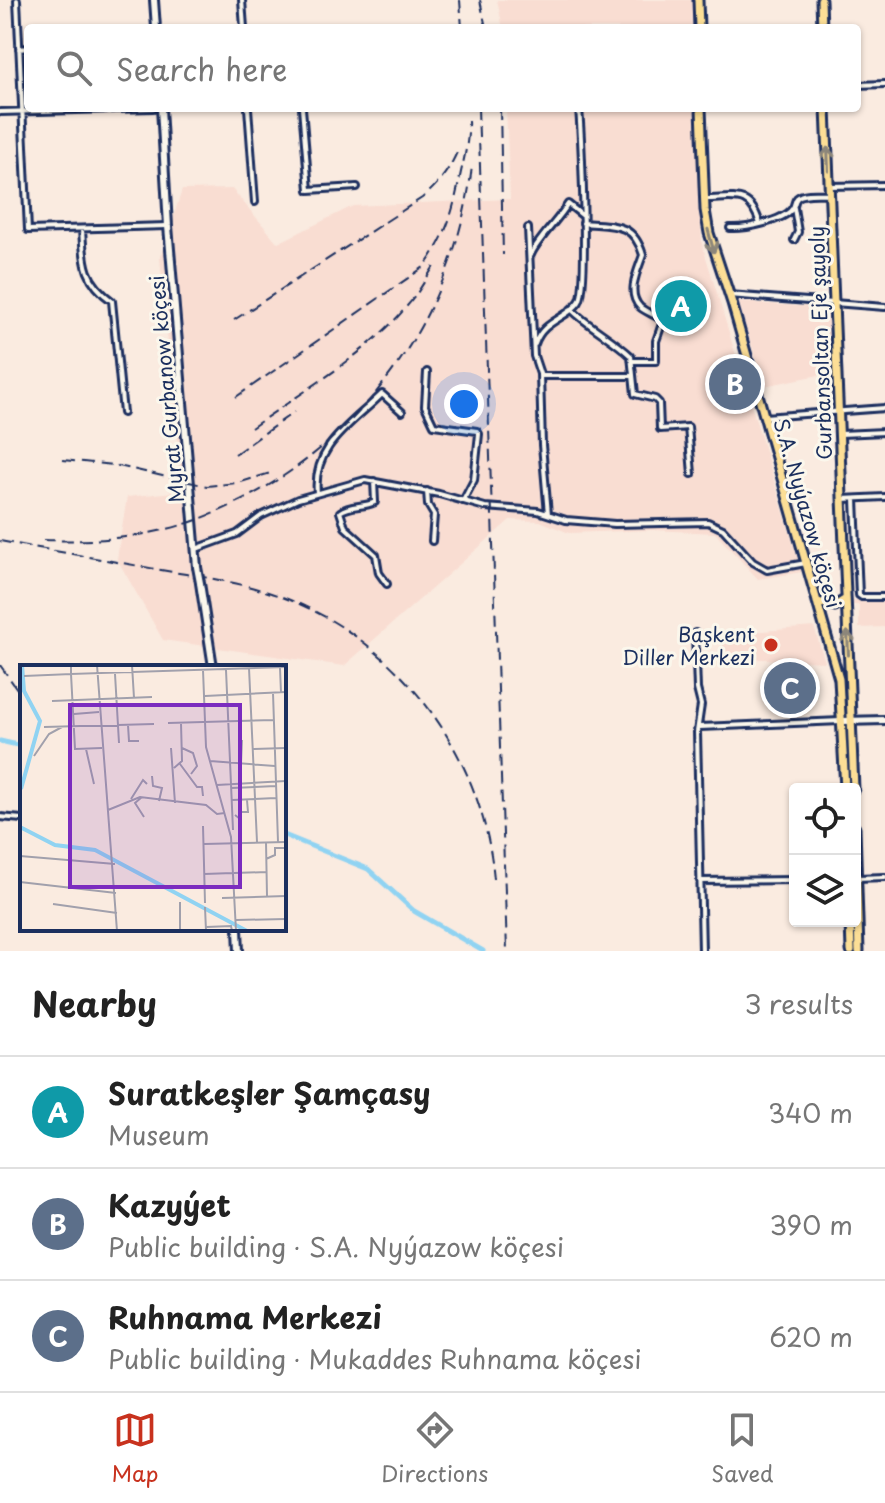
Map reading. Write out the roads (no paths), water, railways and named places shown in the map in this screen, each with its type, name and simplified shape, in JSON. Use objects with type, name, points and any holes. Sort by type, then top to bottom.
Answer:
[{"type":"main road","points":[[698,0],[699,24]]},
{"type":"main road","points":[[821,0],[822,24]]},
{"type":"main road","name":"S.A. Nyýazow köçesi","points":[[701,112],[709,233],[839,679],[853,783]]},
{"type":"main road","name":"Gurbansoltan Eje şayoly","points":[[826,112],[846,599],[847,721]]},
{"type":"main road","points":[[817,602],[835,606],[846,599]]},
{"type":"main road","name":"S.A. Nyýazow köçesi","points":[[845,783],[847,721]]},
{"type":"main road","points":[[850,927],[851,951]]},
{"type":"main road","points":[[858,927],[859,951]]},
{"type":"street","points":[[17,0],[28,230],[168,226]]},
{"type":"street","points":[[154,0],[156,24]]},
{"type":"street","points":[[242,0],[244,24]]},
{"type":"street","points":[[19,49],[24,48]]},
{"type":"street","points":[[861,85],[885,84]]},
{"type":"street","points":[[0,112],[22,112]]},
{"type":"street","name":"Myrat Gurbanow köçesi","points":[[161,112],[197,567],[213,665]]},
{"type":"street","points":[[248,112],[255,202]]},
{"type":"street","points":[[302,112],[309,190],[357,187]]},
{"type":"street","points":[[534,347],[546,326],[579,302],[582,294],[579,112]]},
{"type":"street","points":[[794,240],[798,232],[794,208],[799,197],[829,190],[885,185]]},
{"type":"street","points":[[705,199],[741,199],[755,209],[760,224]]},
{"type":"street","points":[[530,260],[533,249],[548,234],[568,204],[583,216]]},
{"type":"street","points":[[730,228],[760,224],[794,208]]},
{"type":"street","points":[[583,223],[611,224],[627,230],[635,236],[642,251],[633,287],[635,297],[639,306],[663,321],[656,341],[656,361],[632,361]]},
{"type":"street","points":[[528,228],[548,514]]},
{"type":"street","points":[[82,229],[85,269],[100,292],[112,301],[123,413]]},
{"type":"street","points":[[729,295],[885,307]]},
{"type":"street","points":[[571,309],[595,331],[618,344],[631,356],[635,394],[659,403],[660,429],[688,427],[692,474]]},
{"type":"street","points":[[427,372],[425,406],[434,425],[477,431],[479,434],[474,480],[463,501]]},
{"type":"street","points":[[540,376],[633,376]]},
{"type":"street","points":[[317,493],[316,471],[323,452],[382,394],[402,412]]},
{"type":"street","points":[[764,417],[885,408]]},
{"type":"street","points":[[840,434],[885,432]]},
{"type":"street","points":[[196,549],[237,534],[261,516],[298,499],[365,480],[427,491],[485,507],[538,511],[566,520],[615,524],[708,522],[723,529],[753,562],[767,570],[806,563]]},
{"type":"street","points":[[374,481],[375,502],[348,507],[340,512],[345,527],[376,555],[379,573],[387,584]]},
{"type":"street","points":[[427,491],[428,505],[434,515],[432,541]]},
{"type":"street","points":[[842,499],[885,497]]},
{"type":"street","points":[[855,499],[859,595],[885,597]]},
{"type":"street","points":[[695,633],[697,689],[701,705],[697,732],[702,951]]},
{"type":"street","points":[[700,727],[885,720]]},
{"type":"street","points":[[0,817],[20,819]]},
{"type":"street","points":[[861,878],[885,877]]},
{"type":"street","points":[[700,881],[789,880]]},
{"type":"street","points":[[238,931],[239,951]]},
{"type":"waterway","points":[[0,741],[20,746]]},
{"type":"waterway","points":[[286,836],[368,869],[414,911],[483,951]]},
{"type":"railway","points":[[460,0],[462,24]]},
{"type":"railway","points":[[480,0],[485,24]]},
{"type":"railway","points":[[478,112],[507,951]]},
{"type":"railway","points":[[500,112],[503,255]]},
{"type":"railway","points":[[236,397],[424,267],[439,244],[452,210],[466,147],[468,121]]},
{"type":"railway","points":[[234,320],[422,198],[444,175],[459,147]]},
{"type":"railway","points":[[43,540],[119,538],[194,521],[249,496],[300,465],[345,427],[384,383],[416,334],[442,282],[461,225],[472,166]]},
{"type":"railway","points":[[251,428],[334,372],[373,340],[411,301],[435,265]]},
{"type":"railway","points":[[235,454],[294,412]]},
{"type":"railway","points":[[63,460],[114,465],[207,486],[238,483],[274,472]]},
{"type":"railway","points":[[0,541],[255,588],[313,611],[354,636],[392,666],[424,702],[451,742],[472,785],[486,831],[494,879]]},
{"type":"railway","points":[[0,665],[20,693]]},
{"type":"place","name":"Suratkeşler Şamçasy","points":[[681,306]]},
{"type":"place","name":"Kazyýet","points":[[735,384]]},
{"type":"place","name":"Başkent Diller Merkezi","points":[[771,645]]},
{"type":"place","name":"Ruhnama Merkezi","points":[[790,688]]}]
